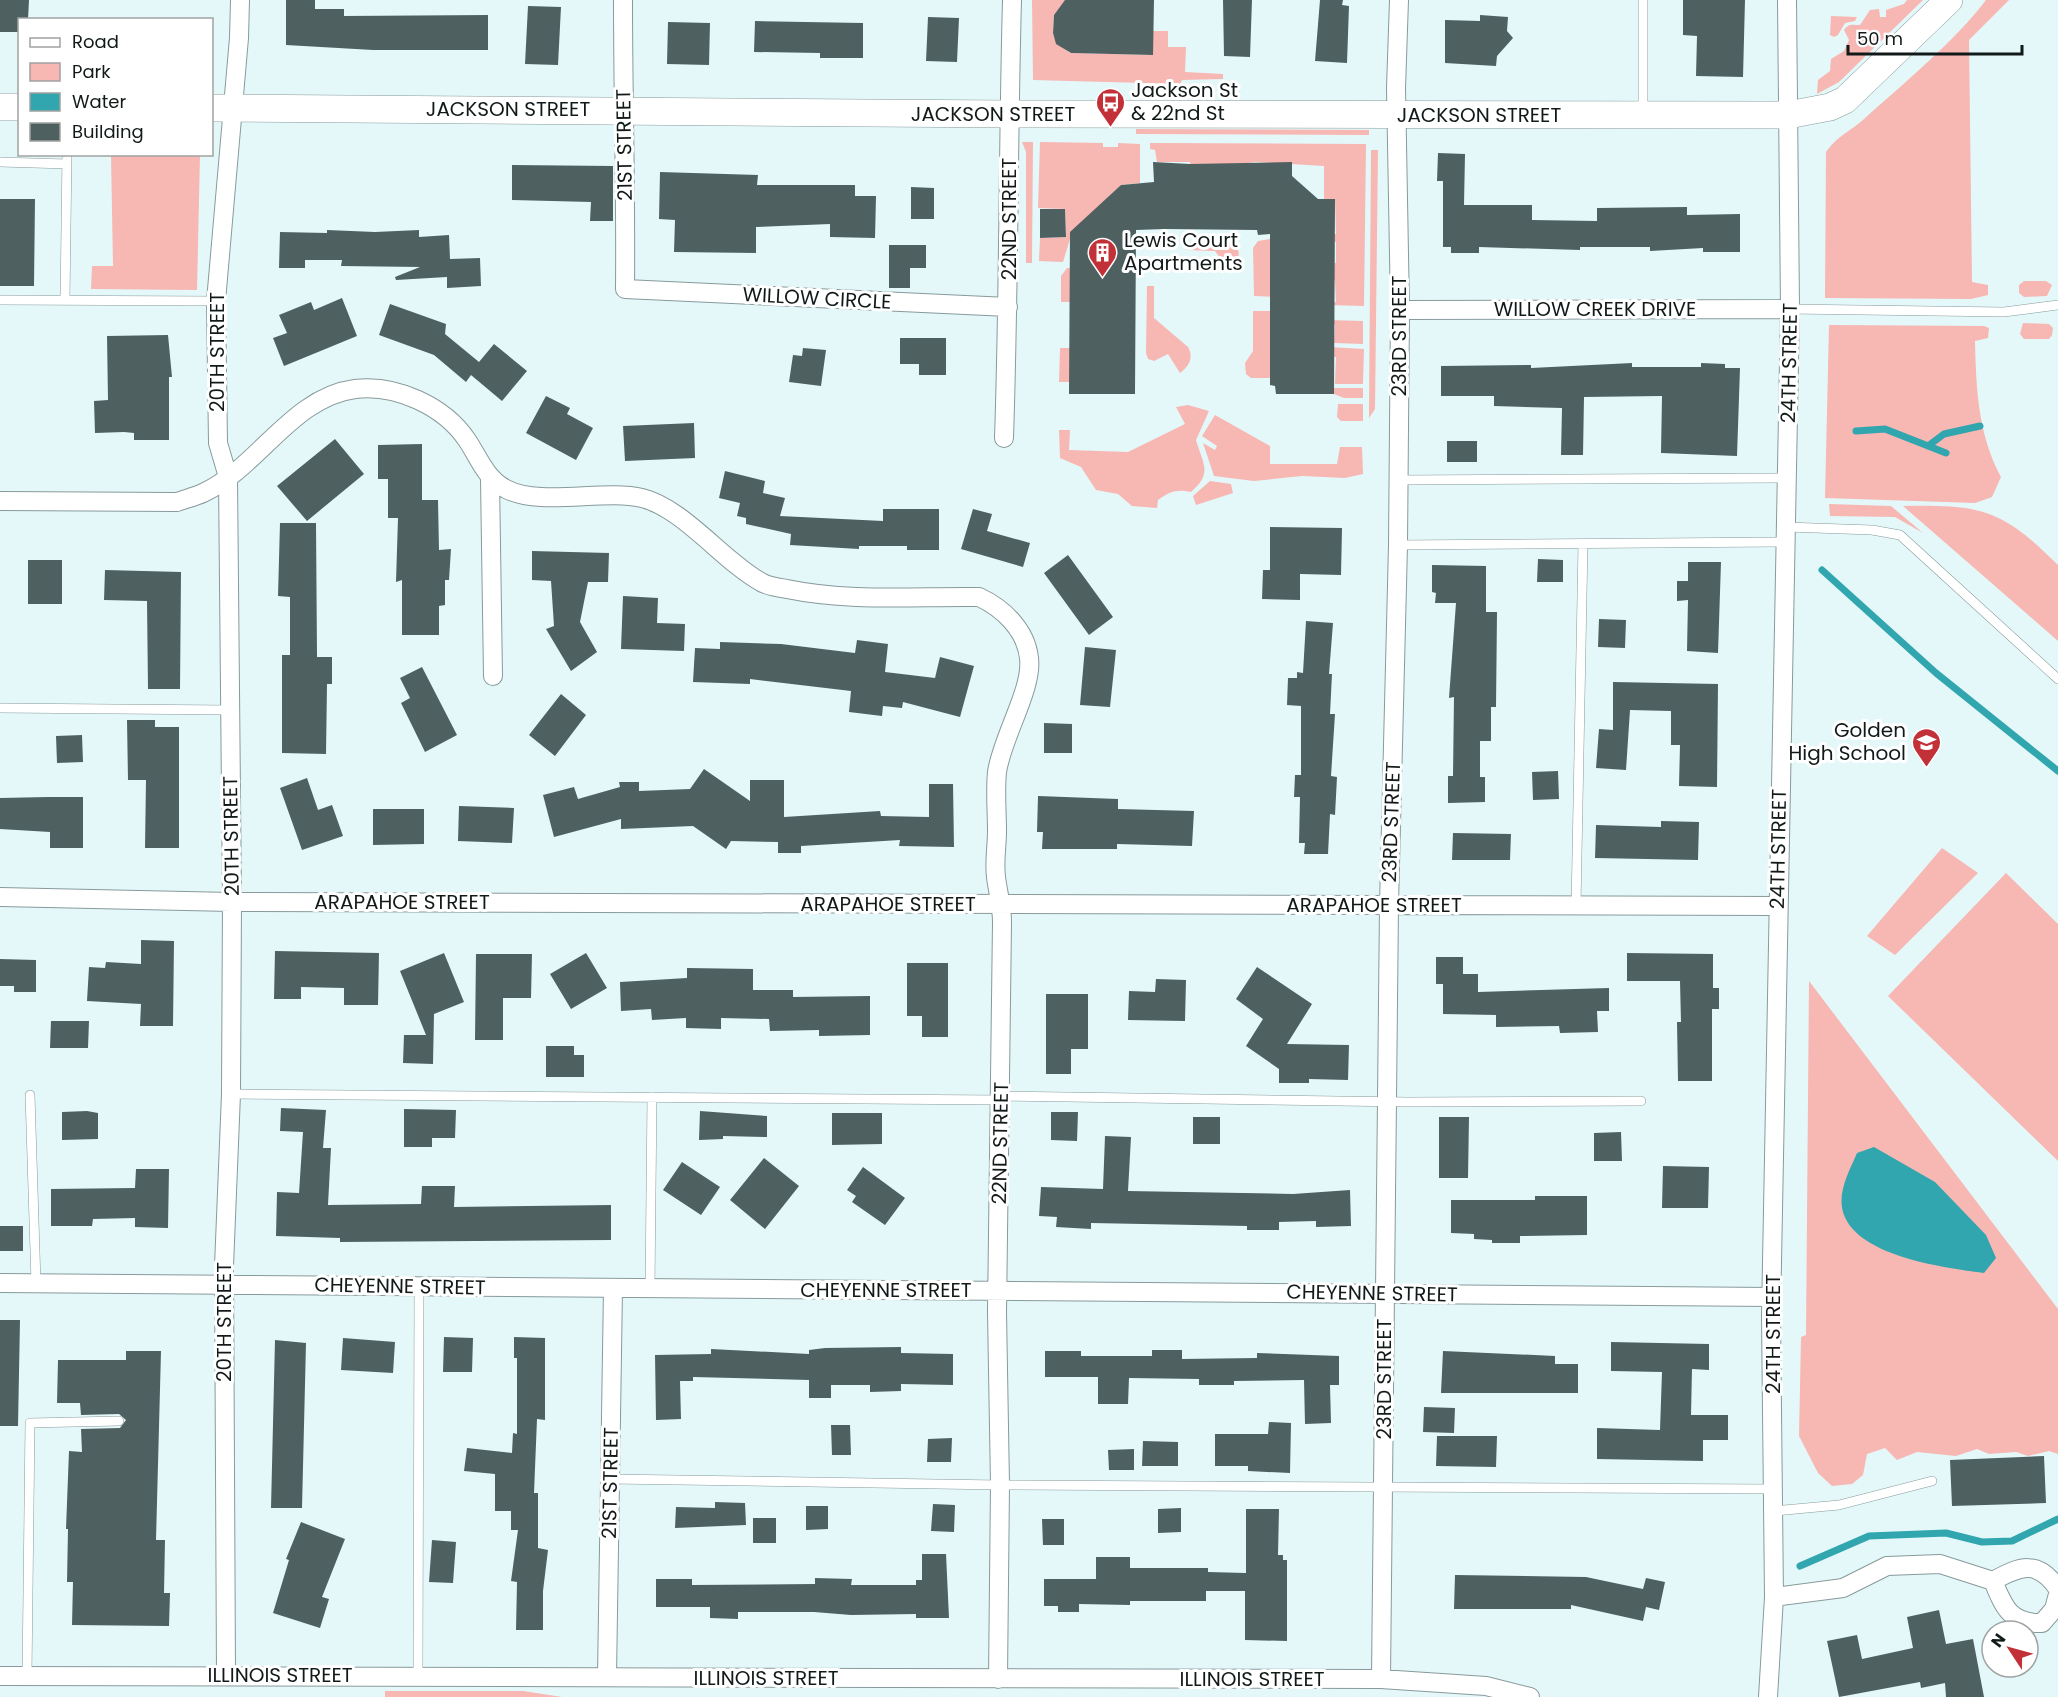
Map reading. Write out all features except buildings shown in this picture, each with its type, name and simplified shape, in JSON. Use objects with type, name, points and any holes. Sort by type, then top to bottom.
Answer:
[{"type":"main road","name":"JACKSON STREET","points":[[222,108],[622,109],[1010,114],[1788,116],[1830,107],[1845,100],[1949,0]]},
{"type":"main road","points":[[0,107],[18,107]]},
{"type":"street","name":"20TH STREET","points":[[226,1675],[224,1284],[231,1094],[232,902],[228,477],[218,443],[216,301],[222,108],[239,38],[240,0]]},
{"type":"street","name":"21ST STREET","points":[[624,0],[622,109],[626,135],[625,289]]},
{"type":"street","name":"22ND STREET","points":[[1004,438],[1012,0]]},
{"type":"street","name":"23RD STREET","points":[[1381,1679],[1389,905],[1399,480],[1400,310],[1397,114],[1400,0]]},
{"type":"street","name":"24TH STREET","points":[[1768,1697],[1774,1597],[1772,1297],[1777,906],[1790,309],[1787,0]]},
{"type":"street","name":"WILLOW CIRCLE","points":[[625,289],[1008,307]]},
{"type":"street","name":"WILLOW CREEK DRIVE","points":[[1400,310],[1790,309]]},
{"type":"street","points":[[0,501],[177,502],[203,494],[228,477],[314,404],[335,393],[376,388],[397,392],[435,409],[465,437],[490,478],[493,676]]},
{"type":"street","name":"22ND STREET","points":[[490,478],[507,490],[530,495],[641,498],[673,514],[732,565],[764,584],[811,594],[979,597],[994,604],[1009,617],[1024,640],[1029,658],[1028,678],[1004,742],[997,772],[996,877],[1002,904],[998,1290],[1000,1485],[998,1679]]},
{"type":"street","name":"ARAPAHOE STREET","points":[[0,897],[232,902],[1777,906]]},
{"type":"street","name":"CHEYENNE STREET","points":[[0,1283],[1772,1297]]},
{"type":"street","name":"21ST STREET","points":[[607,1677],[613,1288]]},
{"type":"street","points":[[1774,1597],[1843,1588],[1887,1566],[1940,1564],[1992,1581],[2016,1568],[2031,1567],[2049,1576],[2058,1589]]},
{"type":"street","points":[[1992,1581],[2005,1609],[2025,1624],[2042,1623],[2054,1609],[2058,1594]]},
{"type":"street","name":"ILLINOIS STREET","points":[[0,1676],[1381,1679],[1486,1686],[1530,1697]]},
{"type":"lane","points":[[1643,0],[1643,116]]},
{"type":"lane","points":[[0,162],[67,159],[66,300]]},
{"type":"lane","points":[[0,300],[216,301]]},
{"type":"lane","points":[[1790,309],[2004,312],[2058,305]]},
{"type":"lane","points":[[1399,480],[1787,478]]},
{"type":"lane","points":[[1398,545],[1583,543],[1786,534],[1826,530],[1872,530],[1900,535],[2058,679]]},
{"type":"lane","points":[[1576,907],[1583,543]]},
{"type":"lane","points":[[0,708],[230,710]]},
{"type":"lane","points":[[231,1094],[1641,1101]]},
{"type":"lane","points":[[30,1095],[36,1283]]},
{"type":"lane","points":[[651,1288],[652,1097]]},
{"type":"lane","points":[[418,1676],[419,1286]]},
{"type":"lane","points":[[27,1676],[30,1423],[119,1421]]},
{"type":"lane","points":[[610,1479],[1000,1485],[1774,1489]]},
{"type":"lane","points":[[1774,1511],[1839,1505],[1932,1481]]},
{"type":"green space","points":[[1032,0],[1066,0],[1054,15],[1053,33],[1056,43],[1070,53],[1152,55],[1153,31],[1168,31],[1168,47],[1186,47],[1185,72],[1223,74],[1223,79],[1182,80],[1180,84],[1033,80]]},
{"type":"green space","points":[[1907,0],[1923,0],[1839,82],[1817,94],[1818,80],[1830,71],[1831,59],[1844,51],[1849,40],[1844,30],[1847,26],[1860,25],[1870,10],[1879,9],[1880,17],[1886,17],[1886,10],[1904,4]]},
{"type":"green space","points":[[1986,0],[2009,0],[1969,40],[1972,282],[1988,285],[1988,295],[1971,299],[1825,298],[1826,152],[1834,142],[1864,119],[1928,62]]},
{"type":"green space","points":[[1831,16],[1857,17],[1855,21],[1845,23],[1838,35],[1834,37],[1830,35]]},
{"type":"green space","points":[[1136,129],[1369,130],[1369,135],[1136,134]]},
{"type":"green space","points":[[1022,142],[1033,142],[1032,263],[1026,263],[1026,152]]},
{"type":"green space","points":[[1040,142],[1103,143],[1103,147],[1118,147],[1118,143],[1140,144],[1140,183],[1121,185],[1097,208],[1070,239],[1063,262],[1039,261],[1040,238],[1066,237],[1065,209],[1038,208]]},
{"type":"green space","points":[[1150,143],[1366,144],[1364,306],[1329,305],[1329,302],[1336,302],[1335,280],[1329,280],[1330,263],[1336,263],[1336,242],[1330,241],[1330,235],[1336,234],[1335,200],[1324,199],[1324,166],[1256,162],[1190,170],[1190,162],[1157,162],[1155,150],[1150,149]]},
{"type":"green space","points":[[1371,150],[1378,150],[1375,409],[1369,418]]},
{"type":"green space","points":[[111,156],[200,156],[197,290],[91,289],[92,266],[113,266]]},
{"type":"green space","points":[[1270,239],[1270,262],[1277,262],[1278,297],[1254,296],[1253,248],[1258,241]]},
{"type":"green space","points":[[1187,242],[1238,243],[1239,262],[1224,263],[1215,251],[1186,250]]},
{"type":"green space","points":[[1067,268],[1077,268],[1078,302],[1061,302],[1061,276]]},
{"type":"green space","points":[[2024,281],[2046,281],[2052,285],[2047,296],[2024,297],[2019,293],[2019,285]]},
{"type":"green space","points":[[1147,286],[1154,286],[1154,318],[1190,351],[1190,362],[1180,373],[1168,354],[1154,361],[1148,359],[1146,353]]},
{"type":"green space","points":[[1253,311],[1270,311],[1270,378],[1251,378],[1246,374],[1245,363],[1253,351]]},
{"type":"green space","points":[[1328,320],[1363,321],[1363,344],[1334,343],[1335,325],[1329,324]]},
{"type":"green space","points":[[2023,323],[2049,324],[2053,328],[2052,335],[2049,339],[2024,339],[2020,334]]},
{"type":"green space","points":[[1829,325],[1984,326],[1989,328],[1988,338],[1975,341],[1976,376],[1983,428],[1987,445],[2001,477],[1992,497],[1975,503],[1825,498]]},
{"type":"green space","points":[[1329,347],[1364,349],[1363,384],[1335,384],[1336,357],[1327,357]]},
{"type":"green space","points":[[1060,348],[1078,348],[1069,382],[1059,382]]},
{"type":"green space","points":[[1334,388],[1363,388],[1363,398],[1344,398],[1334,394]]},
{"type":"green space","points":[[1338,404],[1363,404],[1363,421],[1341,421],[1337,417]]},
{"type":"green space","points":[[1188,405],[1209,411],[1196,440],[1204,474],[1191,492],[1170,493],[1158,500],[1157,508],[1132,506],[1118,494],[1096,490],[1081,467],[1060,458],[1059,430],[1070,430],[1069,450],[1128,452],[1185,424],[1176,407]]},
{"type":"green space","points":[[1215,415],[1270,446],[1270,464],[1337,464],[1340,447],[1362,447],[1363,474],[1345,478],[1302,476],[1254,481],[1214,476],[1203,443],[1215,450],[1217,446],[1202,436]]},
{"type":"green space","points":[[1210,481],[1231,484],[1233,493],[1196,505],[1193,496]]},
{"type":"green space","points":[[1829,504],[1891,506],[1923,533],[1895,517],[1830,516]]},
{"type":"green space","points":[[1903,506],[1952,507],[1988,514],[2004,521],[2038,546],[2058,565],[2058,641]]},
{"type":"green space","points":[[1942,848],[1978,873],[1895,955],[1867,936]]},
{"type":"green space","points":[[2006,873],[2058,924],[2058,1161],[1888,996]]},
{"type":"green space","points":[[1809,981],[2058,1309],[2058,1454],[2049,1451],[2028,1456],[2016,1452],[1989,1454],[1977,1449],[1956,1456],[1917,1452],[1897,1460],[1885,1448],[1867,1454],[1863,1475],[1852,1484],[1832,1486],[1818,1473],[1799,1436],[1801,1337],[1806,1335]]},
{"type":"green space","points":[[385,1691],[523,1691],[562,1697],[385,1697]]},
{"type":"water","points":[[1874,1147],[1935,1182],[1986,1235],[1996,1258],[1984,1273],[1927,1264],[1906,1258],[1867,1241],[1853,1229],[1842,1207],[1844,1183],[1857,1153]]},
{"type":"waterway","points":[[1928,446],[1944,434],[1980,426]]},
{"type":"waterway","points":[[1856,431],[1885,429],[1946,453]]},
{"type":"waterway","points":[[1822,570],[1936,673],[2058,771]]},
{"type":"waterway","points":[[1800,1566],[1869,1536],[1946,1533],[1982,1542],[2012,1541],[2058,1519]]},
{"type":"place","name":"Jackson St & 22nd St","points":[[1110,128]]},
{"type":"place","name":"Lewis Court Apartments","points":[[1103,278]]},
{"type":"place","name":"Golden High School","points":[[1927,768]]}]
